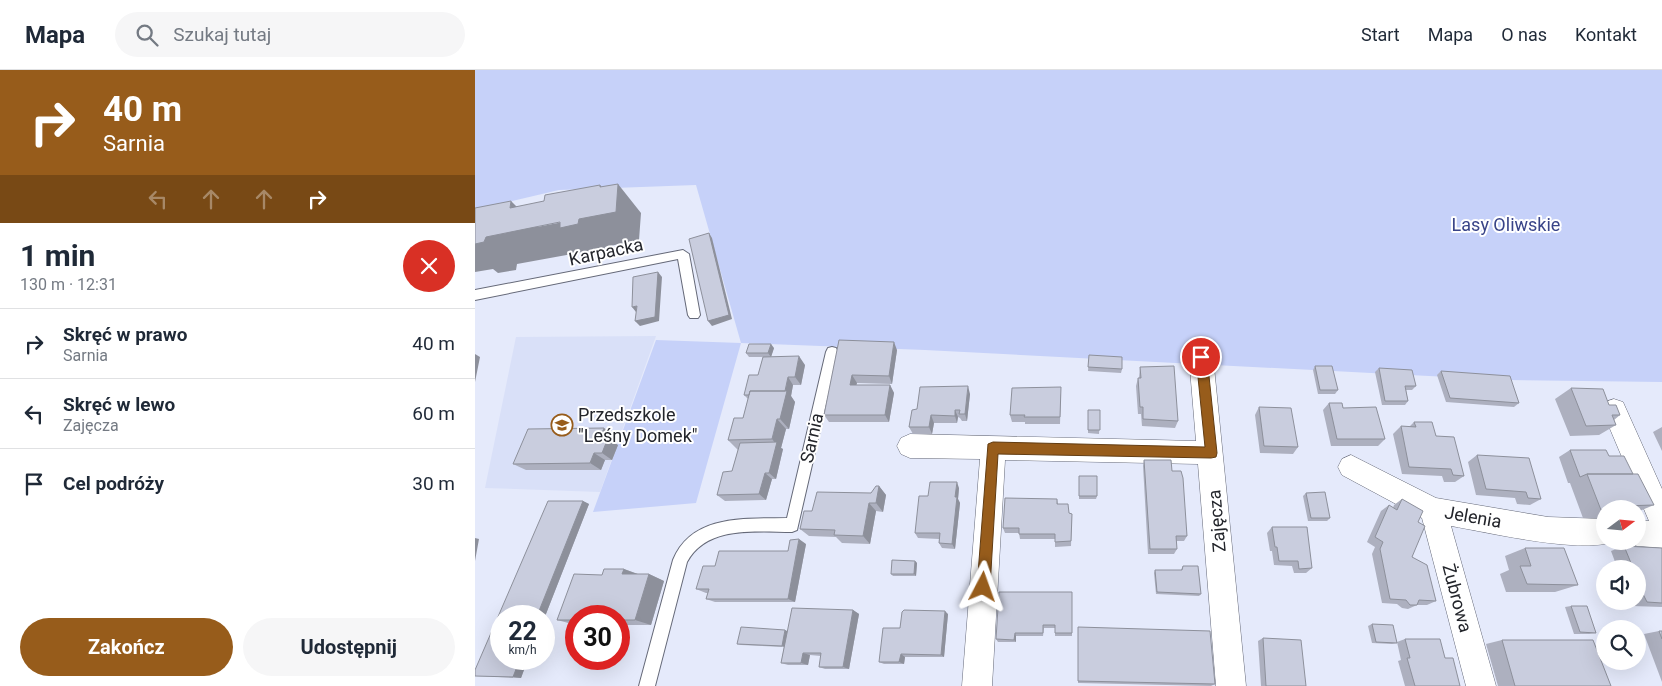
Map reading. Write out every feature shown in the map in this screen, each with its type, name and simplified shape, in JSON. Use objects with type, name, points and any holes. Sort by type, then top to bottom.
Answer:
[{"type":"street","name":"Zajęcza","points":[[1201,357],[1231,686]]},
{"type":"street","points":[[1614,410],[1655,488],[1662,519]]},
{"type":"street","points":[[910,446],[1211,453]]},
{"type":"street","points":[[977,686],[993,448]]},
{"type":"street","name":"Jelenia","points":[[1351,467],[1433,510],[1548,530],[1596,532]]},
{"type":"street","name":"Żubrowa","points":[[1433,510],[1481,686]]},
{"type":"street","points":[[1646,534],[1662,534]]},
{"type":"lane","name":"Karpacka","points":[[475,295],[683,254],[694,315]]},
{"type":"lane","name":"Sarnia","points":[[647,686],[680,560],[691,542],[709,532],[726,528],[792,525],[832,352]]},
{"type":"shaded area","name":"Przedszkole \"Leśny Domek\"","points":[[656,336],[600,492],[485,488],[516,337]]},
{"type":"green space","name":"Lasy Oliwskie","points":[[475,70],[1662,70],[1662,382],[1506,380],[925,350],[741,343],[696,185],[559,190],[499,204],[475,217]]},
{"type":"green space","points":[[656,340],[741,343],[696,503],[593,512]]},
{"type":"building","points":[[618,184],[616,212],[579,219],[578,224],[560,228],[560,222],[486,237],[484,242],[475,244],[475,208],[511,201],[510,208],[544,201],[545,195],[600,185],[600,187]]},
{"type":"building","points":[[709,233],[729,315],[708,321],[689,239]]},
{"type":"building","points":[[658,272],[655,317],[635,321],[637,306],[632,307],[633,277]]},
{"type":"building","points":[[839,340],[894,342],[889,376],[852,375],[850,385],[890,385],[885,415],[824,415]]},
{"type":"building","points":[[749,344],[771,344],[768,353],[746,353]]},
{"type":"building","points":[[1089,355],[1122,357],[1122,369],[1088,367]]},
{"type":"building","points":[[799,356],[795,377],[788,377],[785,391],[750,391],[749,395],[744,395],[749,375],[758,375],[763,357]]},
{"type":"building","points":[[1174,366],[1178,421],[1143,419],[1143,407],[1140,407],[1138,378],[1141,378],[1140,367]]},
{"type":"building","points":[[1315,366],[1332,366],[1338,390],[1320,390]]},
{"type":"building","points":[[1379,368],[1412,370],[1416,386],[1405,386],[1408,401],[1385,401]]},
{"type":"building","points":[[1441,371],[1510,376],[1519,403],[1450,398]]},
{"type":"building","points":[[968,386],[965,414],[959,414],[960,410],[955,410],[955,416],[931,415],[929,427],[909,427],[912,410],[917,409],[920,387]]},
{"type":"building","points":[[1061,387],[1060,417],[1010,415],[1012,388]]},
{"type":"building","points":[[1571,388],[1603,389],[1609,405],[1616,405],[1620,415],[1612,415],[1616,425],[1586,426]]},
{"type":"building","points":[[750,391],[787,391],[780,419],[777,419],[772,439],[728,440],[734,418],[743,418]]},
{"type":"building","points":[[1329,403],[1342,403],[1343,408],[1376,407],[1385,439],[1337,439]]},
{"type":"building","points":[[1259,407],[1291,408],[1298,447],[1264,446]]},
{"type":"building","points":[[1088,410],[1100,410],[1100,430],[1088,430]]},
{"type":"building","points":[[1414,422],[1432,422],[1436,436],[1454,437],[1464,476],[1453,475],[1451,469],[1409,467],[1401,426],[1416,427]]},
{"type":"building","points":[[604,428],[600,438],[608,438],[602,453],[594,453],[590,463],[513,464],[528,429]]},
{"type":"building","points":[[777,442],[769,473],[765,473],[759,494],[717,495],[723,472],[732,471],[740,443]]},
{"type":"building","points":[[1570,450],[1606,450],[1609,456],[1624,456],[1633,474],[1587,474],[1580,477]]},
{"type":"building","points":[[1477,455],[1529,458],[1541,499],[1528,498],[1526,492],[1486,489]]},
{"type":"building","points":[[1144,460],[1171,460],[1172,471],[1181,471],[1187,536],[1176,536],[1177,549],[1150,549]]},
{"type":"building","points":[[1587,474],[1638,474],[1654,505],[1646,505],[1646,500],[1597,500]]},
{"type":"building","points":[[1079,476],[1097,476],[1097,496],[1079,496]]},
{"type":"building","points":[[930,482],[957,482],[952,544],[939,543],[940,533],[915,533],[919,496],[928,496]]},
{"type":"building","points":[[876,486],[879,486],[876,503],[869,503],[863,536],[834,535],[835,530],[800,529],[804,511],[812,511],[817,492],[871,493]]},
{"type":"building","points":[[1325,492],[1330,518],[1311,518],[1306,493]]},
{"type":"building","points":[[1005,498],[1057,499],[1057,504],[1068,504],[1069,513],[1072,514],[1071,541],[1055,542],[1055,534],[1019,534],[1019,528],[1003,528]]},
{"type":"building","points":[[1402,499],[1423,511],[1418,522],[1425,526],[1412,557],[1427,565],[1436,601],[1419,600],[1417,605],[1410,605],[1406,600],[1390,599],[1380,549],[1383,542],[1375,537],[1389,505],[1397,510]]},
{"type":"building","points":[[548,501],[583,501],[541,605],[503,605]]},
{"type":"building","points":[[1272,527],[1307,527],[1312,568],[1299,569],[1298,561],[1279,561]]},
{"type":"building","points":[[799,539],[788,599],[706,599],[709,589],[696,589],[703,566],[715,566],[719,551],[788,551],[790,540]]},
{"type":"building","points":[[1646,547],[1662,548],[1662,603],[1647,602],[1646,600],[1646,560],[1630,560],[1626,550],[1646,550]]},
{"type":"building","points":[[1525,548],[1564,548],[1578,585],[1527,584],[1520,566],[1531,566]]},
{"type":"building","points":[[892,560],[915,561],[914,574],[891,574]]},
{"type":"building","points":[[1183,566],[1198,566],[1201,594],[1157,592],[1155,570],[1182,570]]},
{"type":"building","points":[[604,569],[624,569],[622,574],[649,574],[635,620],[630,620],[630,605],[565,605],[565,620],[557,620],[574,574],[602,575]]},
{"type":"building","points":[[999,592],[1072,592],[1072,633],[1055,633],[1055,625],[1043,625],[1043,633],[1015,633],[1014,640],[996,639]]},
{"type":"building","points":[[1571,606],[1587,606],[1596,633],[1580,632]]},
{"type":"building","points":[[792,608],[853,610],[843,667],[819,667],[821,653],[803,653],[801,663],[781,663]]},
{"type":"building","points":[[904,610],[945,611],[941,655],[901,654],[899,662],[879,662],[883,628],[900,628],[902,612]]},
{"type":"building","points":[[1372,624],[1393,625],[1397,643],[1376,642]]},
{"type":"building","points":[[741,627],[785,630],[782,646],[737,644]]},
{"type":"building","points":[[1078,627],[1210,631],[1215,684],[1078,681]]},
{"type":"building","points":[[490,635],[490,670],[516,670],[513,677],[475,676],[475,670]]},
{"type":"building","points":[[1263,638],[1301,640],[1306,686],[1266,686]]},
{"type":"building","points":[[1405,639],[1440,639],[1445,658],[1453,658],[1460,686],[1415,686],[1407,658],[1410,658]]},
{"type":"building","points":[[1502,640],[1593,640],[1596,648],[1596,670],[1605,670],[1611,686],[1515,686]]},
{"type":"place","name":"Przedszkole \"Leśny Domek\"","points":[[562,425]]},
{"type":"route","points":[[983,587],[993,448],[1211,453],[1201,357]]}]
